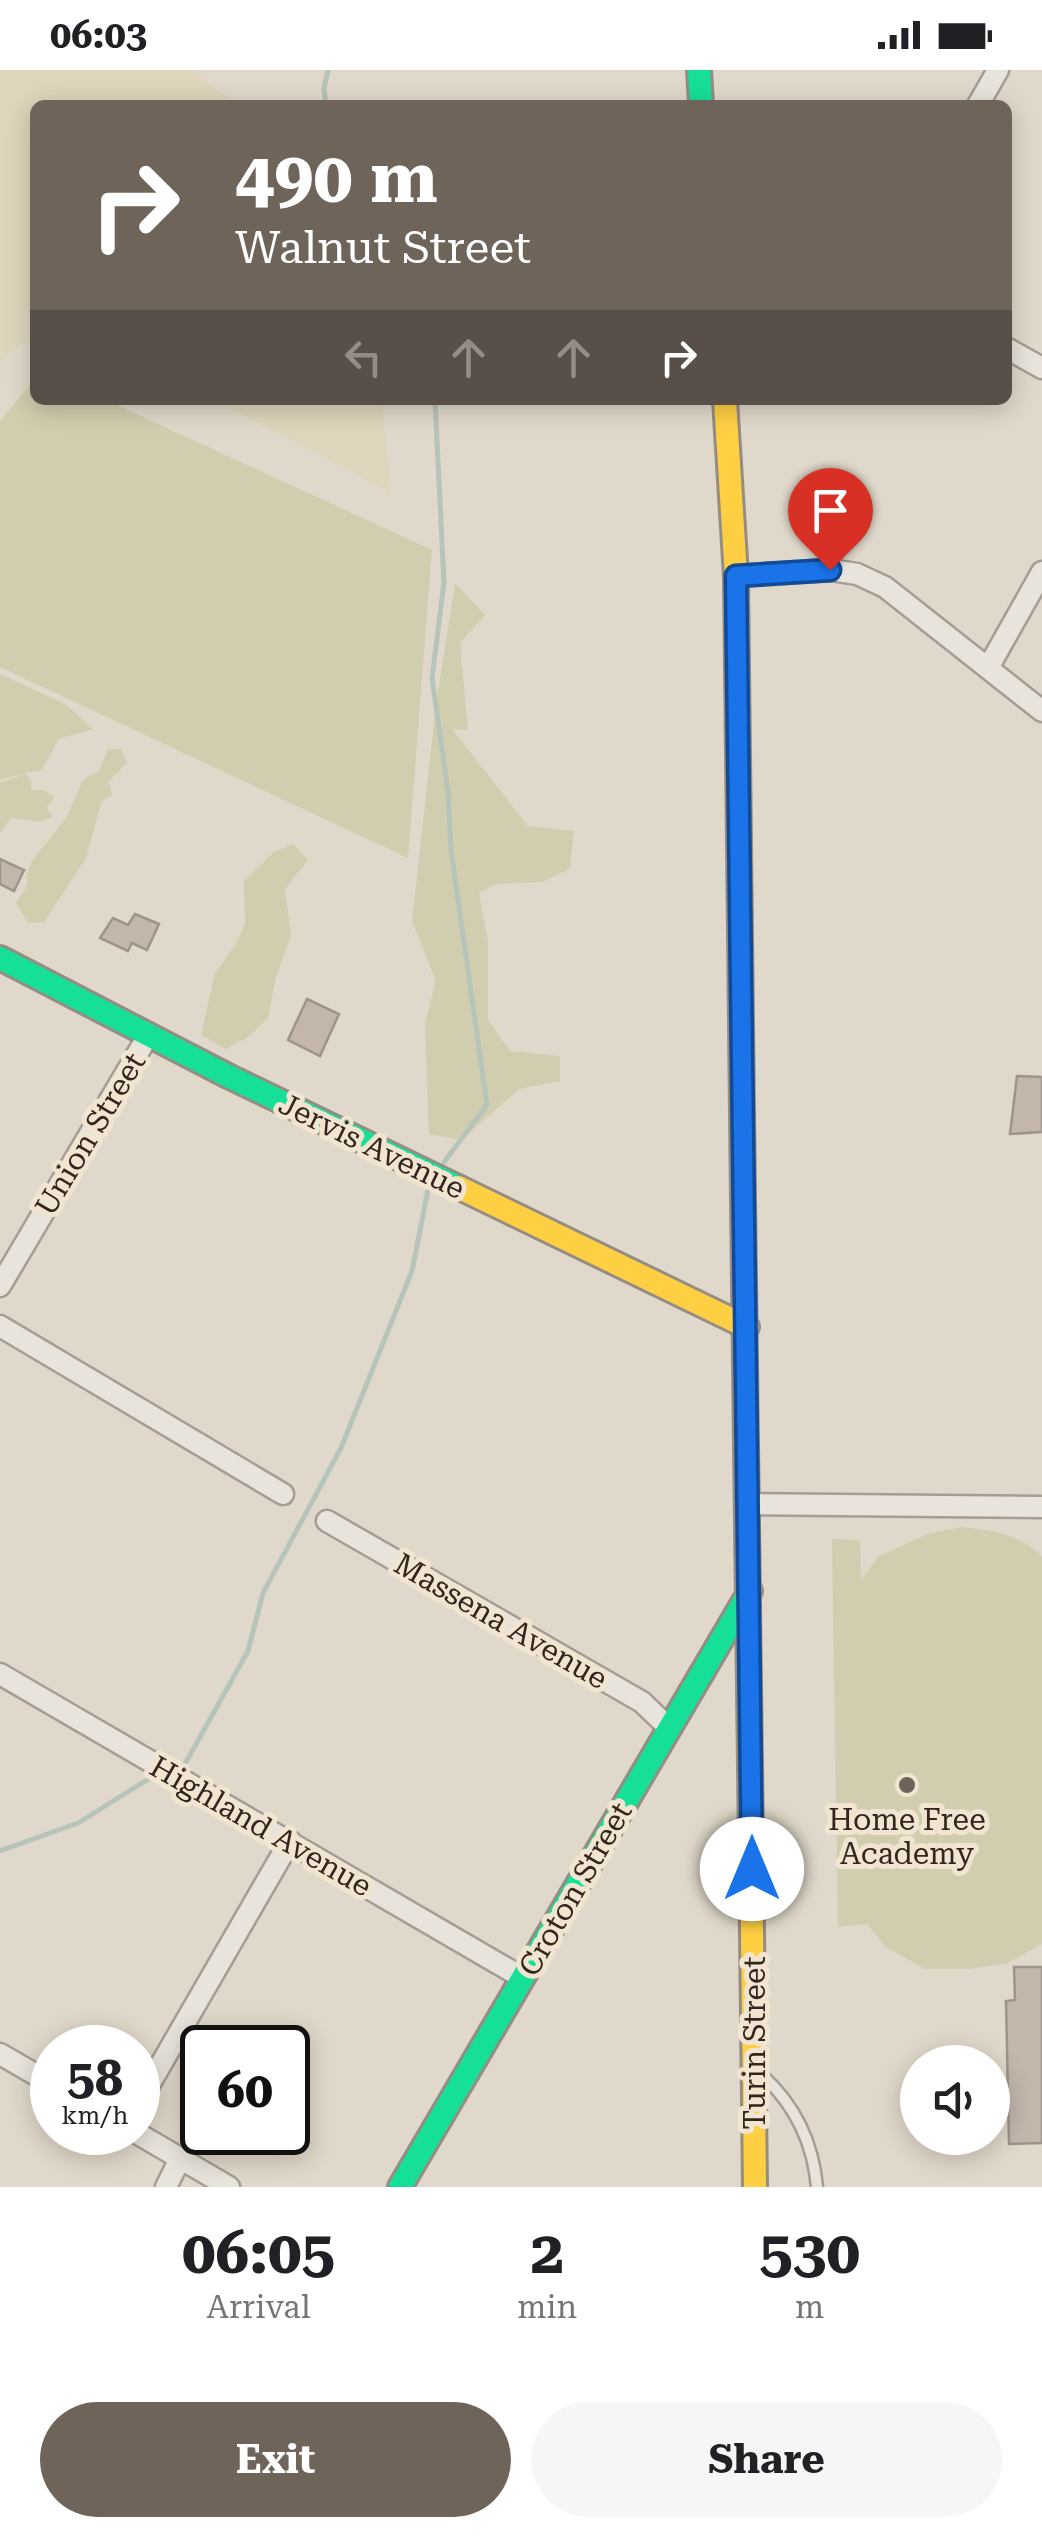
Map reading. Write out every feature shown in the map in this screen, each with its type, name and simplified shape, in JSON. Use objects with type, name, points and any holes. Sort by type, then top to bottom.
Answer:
[{"type":"main road","points":[[699,70],[701,100]]},
{"type":"main road","name":"Turin Street","points":[[725,405],[736,576],[755,2187]]},
{"type":"main road","name":"Jervis Avenue","points":[[0,958],[578,1248],[747,1327]]},
{"type":"main road","name":"Croton Street","points":[[400,2187],[750,1591]]},
{"type":"street","points":[[981,100],[998,70]]},
{"type":"street","points":[[1012,350],[1042,368]]},
{"type":"street","points":[[736,576],[830,570],[858,574],[885,588],[1042,712]]},
{"type":"street","points":[[988,668],[1042,572]]},
{"type":"street","name":"Union Street","points":[[0,1286],[148,1034]]},
{"type":"street","points":[[0,1326],[283,1494]]},
{"type":"street","points":[[748,1504],[1042,1507]]},
{"type":"street","name":"Massena Avenue","points":[[328,1521],[642,1702],[668,1728]]},
{"type":"street","name":"Highland Avenue","points":[[0,1674],[523,1978]]},
{"type":"street","points":[[160,2066],[290,1842]]},
{"type":"street","points":[[3,2064],[30,2075]]},
{"type":"street","points":[[160,2147],[229,2187]]},
{"type":"street","points":[[166,2187],[180,2159]]},
{"type":"lane","points":[[754,2068],[783,2094],[796,2115],[810,2148],[817,2187]]},
{"type":"shaded area","points":[[0,70],[192,70],[231,100],[30,100],[30,339],[10,351],[0,363]]},
{"type":"shaded area","points":[[30,385],[30,405],[117,405],[432,550],[408,858],[0,667],[0,421]]},
{"type":"shaded area","points":[[224,405],[382,405],[391,492]]},
{"type":"shaded area","points":[[455,583],[485,615],[460,643],[468,730],[452,729],[528,826],[574,831],[570,869],[542,882],[496,884],[479,893],[488,942],[488,1020],[510,1051],[560,1056],[560,1081],[519,1089],[461,1140],[429,1134],[425,1024],[436,981],[412,921],[436,706]]},
{"type":"shaded area","points":[[0,674],[65,704],[93,729],[59,739],[42,770],[0,779]]},
{"type":"shaded area","points":[[108,749],[121,749],[127,763],[109,781],[112,795],[102,801],[86,858],[44,922],[28,923],[16,903],[28,884],[26,877],[32,861],[66,818],[84,779],[99,771]]},
{"type":"shaded area","points":[[25,774],[31,779],[31,790],[44,790],[54,797],[47,807],[52,817],[39,822],[11,818],[0,833],[0,783]]},
{"type":"shaded area","points":[[293,844],[308,860],[285,889],[291,936],[276,977],[268,1018],[248,1037],[226,1049],[201,1035],[215,973],[236,944],[245,923],[244,881],[274,852]]},
{"type":"shaded area","points":[[962,1527],[1016,1539],[1042,1557],[1042,1944],[1008,1963],[969,1969],[925,1969],[886,1947],[867,1924],[838,1927],[832,1539],[860,1540],[861,1580],[878,1557],[927,1534]]},
{"type":"building","points":[[0,859],[24,870],[14,891],[0,884]]},
{"type":"building","points":[[135,914],[159,924],[147,950],[132,943],[128,951],[100,938],[113,918],[128,925]]},
{"type":"building","points":[[307,999],[339,1014],[320,1056],[288,1040]]},
{"type":"building","points":[[1017,1076],[1042,1077],[1042,1132],[1010,1134]]},
{"type":"building","points":[[1014,1967],[1042,1967],[1042,2143],[1010,2144],[1006,2001],[1015,2000]]},
{"type":"waterway","points":[[325,100],[328,70]]},
{"type":"waterway","points":[[435,405],[444,583],[432,678],[448,791],[451,850],[487,1105],[444,1162]]},
{"type":"waterway","points":[[185,1764],[248,1651],[263,1593],[341,1448],[412,1271],[428,1190]]},
{"type":"waterway","points":[[0,1851],[78,1823],[147,1780]]},
{"type":"traffic: fast","points":[[699,70],[701,100]]},
{"type":"traffic: fast","points":[[0,958],[228,1076],[458,1187]]},
{"type":"traffic: fast","points":[[400,2187],[750,1591]]},
{"type":"traffic: slow","points":[[725,405],[736,576],[743,1201]]},
{"type":"traffic: slow","points":[[458,1187],[747,1327]]},
{"type":"traffic: slow","points":[[751,1848],[755,2187]]},
{"type":"traffic: jam","points":[[743,1201],[751,1848]]},
{"type":"place","name":"Home Free Academy","points":[[907,1785]]},
{"type":"route","points":[[752,1869],[736,576],[830,570]]}]
